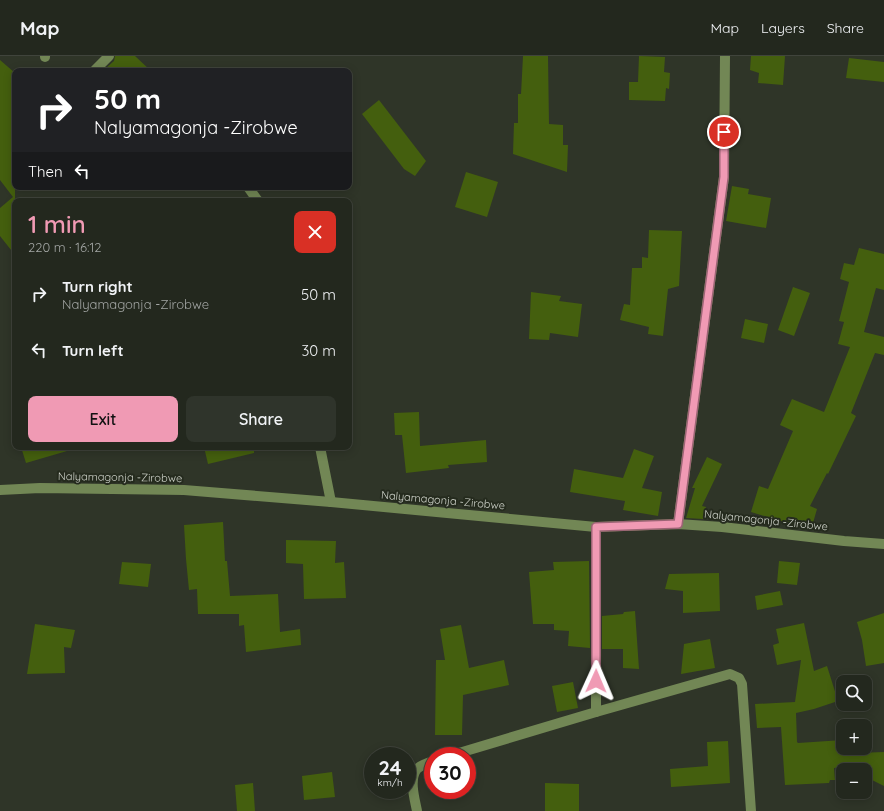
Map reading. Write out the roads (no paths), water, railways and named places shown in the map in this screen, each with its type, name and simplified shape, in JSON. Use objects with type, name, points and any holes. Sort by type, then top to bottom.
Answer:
[{"type":"street","points":[[97,68],[109,56]]},
{"type":"street","points":[[678,524],[724,177],[725,56]]},
{"type":"street","points":[[321,450],[331,502]]},
{"type":"street","name":"Nalyamagonja -Zirobwe","points":[[0,490],[40,488],[184,490],[596,527],[678,524],[722,526],[844,541],[884,544]]},
{"type":"street","points":[[596,527],[596,712]]},
{"type":"street","points":[[476,748],[730,674],[739,678],[742,684],[751,811]]},
{"type":"street","points":[[417,811],[412,789],[416,770],[424,764]]}]
